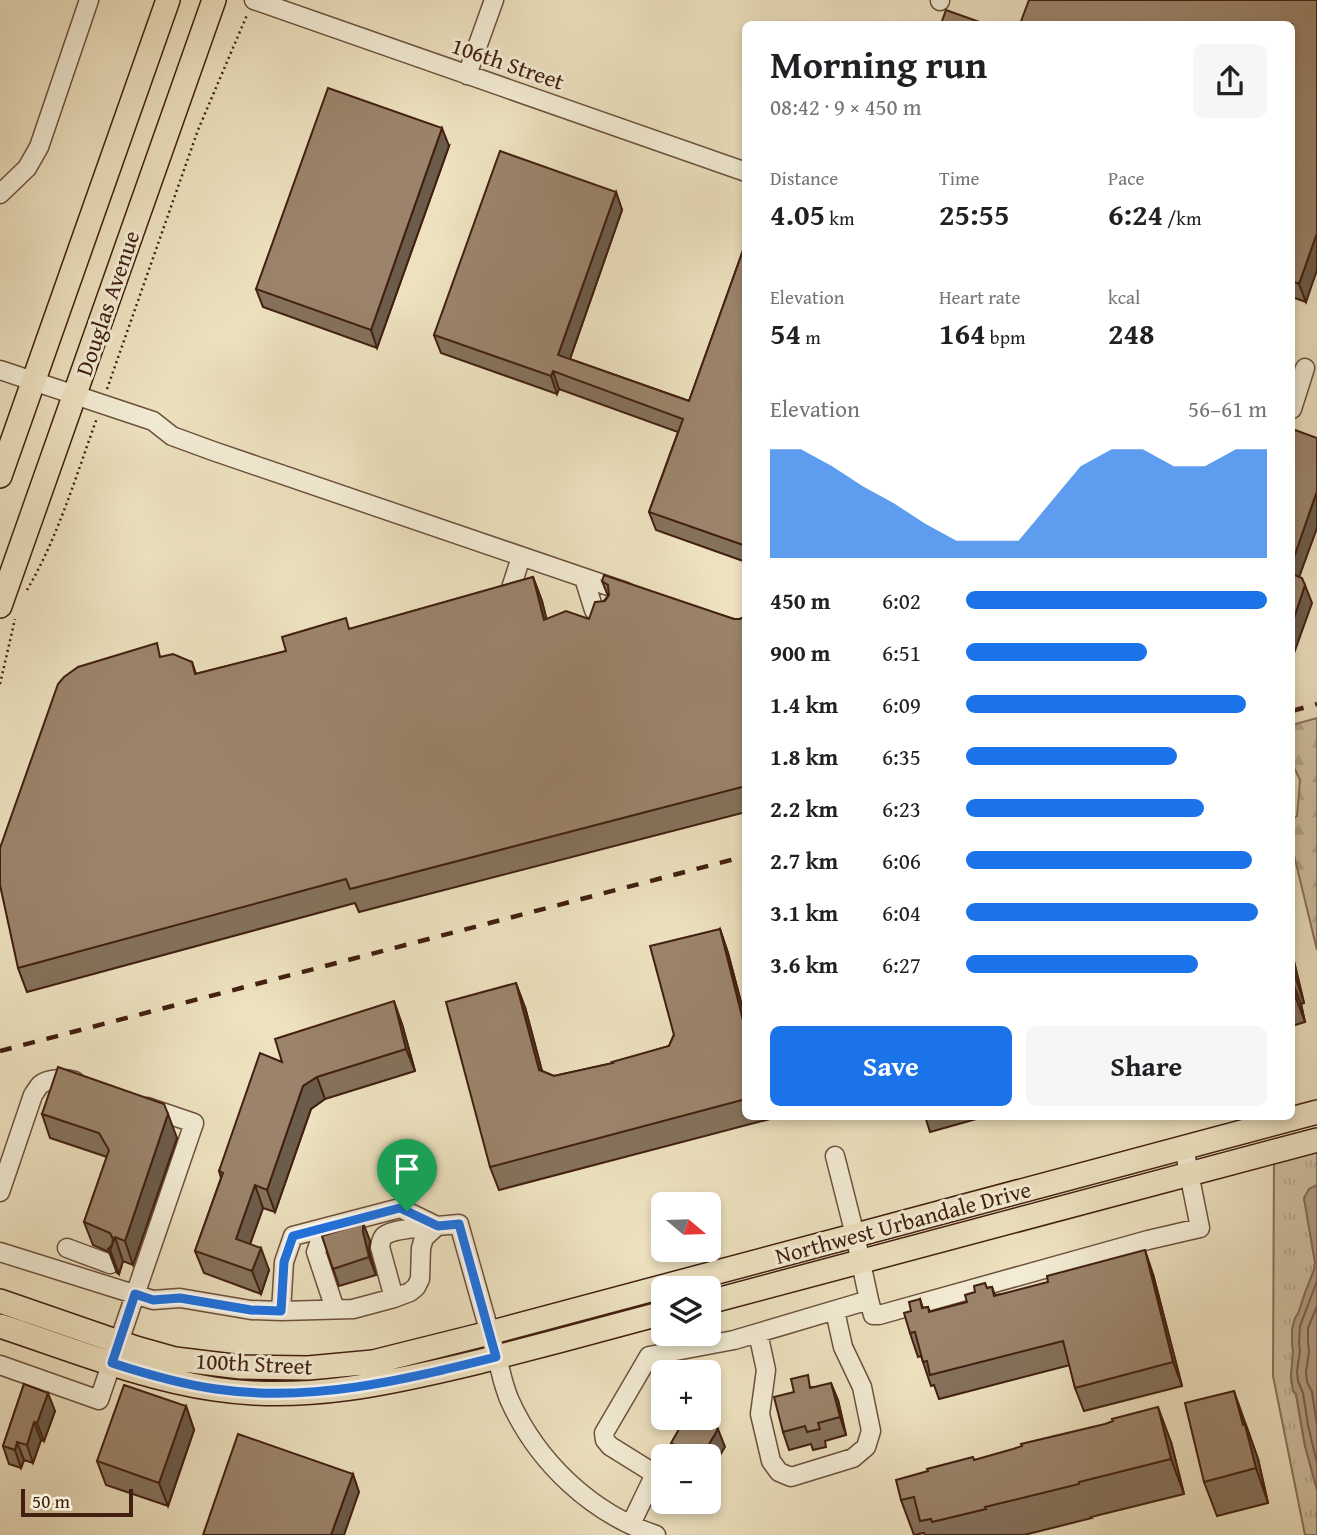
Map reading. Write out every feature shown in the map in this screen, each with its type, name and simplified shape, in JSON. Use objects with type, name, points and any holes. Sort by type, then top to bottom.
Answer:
[{"type":"main road","name":"Douglas Avenue","points":[[0,476],[168,0]]},
{"type":"main road","name":"Douglas Avenue","points":[[8,612],[75,395],[214,0]]},
{"type":"main road","name":"Northwest Urbandale Drive","points":[[1295,1118],[1317,1112]]},
{"type":"main road","name":"Northwest Urbandale Drive","points":[[489,1333],[1287,1120]]},
{"type":"main road","name":"Northwest Urbandale Drive","points":[[721,1299],[1317,1140]]},
{"type":"main road","name":"100th Street","points":[[0,1301],[179,1383],[216,1390],[279,1394],[355,1388],[405,1380],[496,1357]]},
{"type":"main road","points":[[496,1357],[651,1316]]},
{"type":"main road","name":"100th Street","points":[[0,1326],[115,1353],[241,1367],[308,1368],[373,1362],[489,1333]]},
{"type":"street","points":[[0,194],[27,168],[39,147],[89,0]]},
{"type":"street","points":[[467,75],[494,0]]},
{"type":"street","name":"106th Street","points":[[251,4],[467,75],[742,171]]},
{"type":"street","points":[[1295,400],[1305,368]]},
{"type":"street","points":[[0,370],[153,421],[172,436],[202,447],[642,597]]},
{"type":"street","points":[[511,588],[522,557]]},
{"type":"street","points":[[584,578],[594,610],[607,615]]},
{"type":"street","points":[[0,1192],[8,1145],[39,1086],[67,1079],[87,1086]]},
{"type":"street","points":[[0,1365],[99,1400],[194,1123],[133,1102]]},
{"type":"street","points":[[835,1156],[873,1315],[878,1315],[1200,1227],[1184,1148]]},
{"type":"street","points":[[281,1311],[284,1262],[293,1236],[400,1208],[438,1226]]},
{"type":"street","points":[[335,1309],[316,1252],[320,1241],[407,1211]]},
{"type":"street","points":[[394,1298],[380,1247],[384,1236],[399,1231],[459,1224],[508,1398],[523,1425],[551,1464],[574,1487],[597,1505],[656,1535]]},
{"type":"street","points":[[0,1252],[138,1287],[153,1300],[180,1298],[251,1310],[353,1309],[394,1298],[416,1287],[421,1279],[421,1248],[424,1238],[438,1226]]},
{"type":"street","points":[[67,1248],[135,1272],[138,1287]]},
{"type":"street","points":[[631,1524],[655,1474],[610,1446],[604,1433],[649,1356],[758,1334],[869,1300]]},
{"type":"street","points":[[758,1334],[766,1370],[760,1414],[771,1461],[779,1472],[792,1477],[853,1458],[866,1447],[871,1431],[862,1387],[842,1347],[835,1311]]},
{"type":"path","points":[[27,590],[51,544],[187,159],[251,4]]},
{"type":"path","points":[[0,684],[8,612]]},
{"type":"green space","points":[[1317,718],[1317,950],[1295,859],[1295,817],[1300,780],[1295,769],[1295,724]]},
{"type":"green space","points":[[1317,1140],[1317,1185],[1304,1198],[1315,1262],[1295,1318],[1291,1374],[1317,1490],[1317,1535],[1305,1535],[1273,1376],[1274,1151]]},
{"type":"water","points":[[1317,1185],[1317,1490],[1291,1376],[1292,1329],[1315,1262],[1304,1198],[1309,1189]]},
{"type":"building","points":[[1029,0],[1317,0],[1317,233],[1299,284],[1295,282],[1295,21],[1021,21]]},
{"type":"building","points":[[946,10],[977,21],[942,21]]},
{"type":"building","points":[[328,88],[442,128],[371,330],[256,289]]},
{"type":"building","points":[[500,151],[616,192],[558,355],[689,401],[742,253],[742,545],[649,512],[683,419],[553,371],[551,376],[434,335]]},
{"type":"building","points":[[1295,430],[1317,438],[1317,491],[1295,554]]},
{"type":"building","points":[[604,575],[734,619],[742,618],[742,787],[350,889],[346,879],[18,968],[0,885],[0,848],[58,684],[78,667],[157,643],[160,657],[173,654],[192,662],[195,674],[286,651],[282,637],[346,618],[349,629],[533,577],[544,620],[566,611],[589,619],[595,602],[605,601],[609,595],[608,585],[602,581]]},
{"type":"building","points":[[1295,575],[1302,578],[1305,585],[1295,615]]},
{"type":"building","points":[[720,929],[742,1016],[742,1100],[490,1167],[446,1002],[516,983],[539,1070],[554,1076],[613,1063],[669,1046],[674,1035],[650,946]]},
{"type":"building","points":[[394,1001],[406,1049],[317,1077],[303,1086],[267,1190],[255,1185],[236,1239],[261,1248],[252,1271],[195,1251],[223,1173],[219,1171],[260,1053],[282,1062],[275,1039]]},
{"type":"building","points":[[58,1067],[164,1104],[168,1114],[125,1241],[115,1237],[112,1245],[110,1233],[84,1222],[109,1150],[99,1133],[42,1114]]},
{"type":"building","points":[[363,1223],[369,1257],[333,1269],[322,1236]]},
{"type":"building","points":[[1145,1250],[1173,1362],[1075,1388],[1063,1341],[930,1375],[927,1361],[923,1362],[915,1332],[910,1333],[904,1313],[911,1311],[909,1302],[920,1299],[922,1308],[928,1307],[929,1312],[967,1302],[965,1295],[975,1292],[974,1286],[985,1283],[987,1288],[992,1287],[994,1296],[1048,1282],[1047,1276]]},
{"type":"building","points":[[808,1375],[810,1388],[831,1383],[840,1417],[818,1423],[820,1429],[807,1432],[805,1426],[783,1432],[774,1397],[794,1392],[791,1379]]},
{"type":"building","points":[[24,1384],[48,1393],[37,1423],[34,1422],[27,1445],[17,1442],[15,1450],[3,1446]]},
{"type":"building","points":[[124,1385],[186,1406],[159,1483],[97,1461]]},
{"type":"building","points":[[1234,1391],[1256,1468],[1204,1482],[1185,1403]]},
{"type":"building","points":[[1158,1407],[1171,1459],[932,1522],[931,1519],[920,1521],[914,1497],[901,1500],[896,1480],[928,1471],[927,1469],[973,1457],[974,1460],[1022,1446],[1021,1444],[1105,1424],[1113,1421],[1112,1419]]},
{"type":"building","points":[[679,1430],[717,1430],[709,1444],[671,1443]]},
{"type":"building","points":[[238,1434],[353,1474],[331,1535],[203,1535]]},
{"type":"railway","points":[[1295,710],[1317,704]]},
{"type":"railway","points":[[0,1051],[742,857]]},
{"type":"route","points":[[400,1208],[407,1211],[438,1226],[459,1224],[496,1357],[405,1380],[355,1388],[279,1394],[216,1390],[179,1383],[112,1363],[135,1294],[153,1300],[180,1298],[251,1310],[281,1311],[284,1262],[293,1236],[400,1208]]}]
